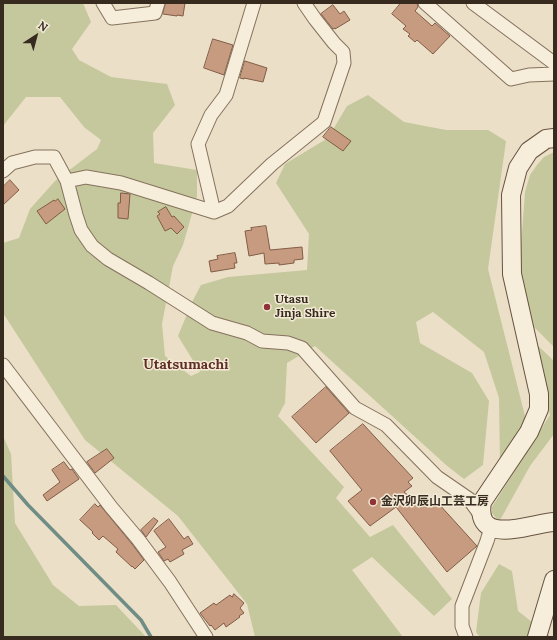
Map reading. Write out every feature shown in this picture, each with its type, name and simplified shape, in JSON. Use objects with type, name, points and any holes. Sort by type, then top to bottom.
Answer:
[{"type":"street","points":[[103,3],[112,18],[155,13],[158,3]]},
{"type":"street","points":[[214,212],[198,144],[211,115],[226,95],[254,3]]},
{"type":"street","points":[[67,181],[86,177],[121,182],[214,212],[228,206],[272,164],[324,122],[344,63],[343,52],[334,43],[304,3]]},
{"type":"street","points":[[425,3],[511,79],[529,75],[554,74]]},
{"type":"street","points":[[473,3],[554,63]]},
{"type":"street","points":[[466,637],[462,626],[462,606],[487,541],[486,522],[480,510],[482,502],[529,432],[539,408],[539,394],[512,274],[511,195],[518,168],[529,150],[546,139],[554,138]]},
{"type":"street","points":[[3,171],[12,163],[35,156],[54,157],[67,181],[81,230],[92,246],[108,259],[150,283],[212,322],[247,333],[262,341],[288,343],[302,348],[355,408],[386,425],[437,477],[469,499],[486,522],[503,530],[554,522]]},
{"type":"street","points":[[3,365],[111,507],[138,539],[170,582],[206,637]]},
{"type":"street","points":[[537,637],[554,580]]},
{"type":"green space","points":[[3,3],[83,3],[91,22],[72,49],[79,60],[111,77],[167,84],[175,105],[153,133],[154,163],[197,170],[197,196],[183,245],[173,266],[162,324],[165,356],[191,376],[200,372],[178,336],[192,302],[201,285],[228,277],[307,270],[309,234],[276,183],[285,164],[328,138],[347,106],[368,95],[404,122],[446,130],[488,130],[506,141],[488,269],[528,428],[500,464],[499,398],[484,352],[433,312],[416,322],[420,343],[472,373],[489,401],[483,465],[464,479],[446,465],[315,346],[287,363],[285,403],[278,416],[344,487],[336,498],[370,537],[393,525],[452,599],[434,616],[372,557],[352,570],[403,637],[255,637],[247,604],[178,516],[85,440],[3,313],[3,243],[19,238],[30,209],[55,181],[97,149],[101,140],[84,127],[60,97],[26,97],[3,126]]},
{"type":"green space","points":[[554,152],[554,347],[531,324],[519,273],[525,192],[530,175],[537,165],[544,157]]},
{"type":"green space","points":[[534,342],[554,361],[554,434],[530,466],[499,522],[492,513],[492,507],[550,415]]},
{"type":"green space","points":[[3,436],[11,454],[15,523],[53,585],[79,606],[116,605],[146,637],[3,637]]},
{"type":"green space","points":[[499,564],[512,571],[518,611],[551,637],[480,637],[476,632],[481,593]]},
{"type":"building","points":[[166,3],[185,3],[183,16],[163,14]]},
{"type":"building","points":[[401,3],[417,3],[418,7],[415,11],[432,26],[435,23],[450,36],[433,54],[417,40],[415,42],[408,36],[410,34],[403,29],[406,26],[392,14]]},
{"type":"building","points":[[333,5],[340,14],[344,11],[350,20],[335,29],[333,29],[321,14]]},
{"type":"building","points":[[213,39],[233,45],[224,75],[204,68]]},
{"type":"building","points":[[245,61],[267,68],[263,82],[240,78]]},
{"type":"building","points":[[331,127],[351,141],[343,151],[323,137]]},
{"type":"building","points":[[10,180],[19,190],[3,205],[3,187]]},
{"type":"building","points":[[121,193],[130,194],[128,219],[118,218],[118,203],[120,203]]},
{"type":"building","points":[[58,199],[65,209],[46,224],[37,211]]},
{"type":"building","points":[[166,207],[172,217],[174,216],[184,227],[177,234],[171,228],[165,231],[157,216],[160,214],[158,212]]},
{"type":"building","points":[[266,226],[270,250],[302,247],[303,259],[294,260],[294,263],[279,265],[279,263],[265,264],[264,253],[249,256],[245,231],[252,230],[251,228]]},
{"type":"building","points":[[235,253],[237,263],[234,263],[235,268],[211,272],[209,261],[218,259],[217,256]]},
{"type":"building","points":[[326,387],[349,413],[316,443],[292,417]]},
{"type":"building","points":[[363,424],[413,478],[408,482],[412,486],[404,492],[419,504],[427,497],[433,507],[438,503],[477,546],[447,572],[396,507],[370,526],[348,501],[362,490],[330,451]]},
{"type":"building","points":[[107,449],[114,458],[95,473],[87,462]]},
{"type":"building","points":[[64,462],[70,470],[72,469],[79,479],[47,501],[43,495],[60,482],[52,470]]},
{"type":"building","points":[[95,504],[98,507],[100,505],[144,560],[135,569],[116,552],[118,549],[103,536],[99,540],[80,520]]},
{"type":"building","points":[[154,518],[158,521],[146,537],[141,530]]},
{"type":"building","points":[[169,519],[184,539],[188,536],[193,544],[182,550],[184,554],[170,562],[168,559],[164,561],[158,552],[166,547],[154,531]]},
{"type":"building","points":[[234,594],[244,603],[240,608],[244,613],[226,627],[224,623],[215,630],[200,613],[214,603],[216,605],[230,595],[232,597]]},
{"type":"waterway","points":[[3,476],[28,505],[141,620],[151,637]]},
{"type":"place","name":"Utasu Jinja Shire","points":[[267,307]]},
{"type":"place","name":"金沢卯辰山工芸工房","points":[[373,502]]},
{"type":"district","name":"Utatsumachi","points":[[186,365]]}]
